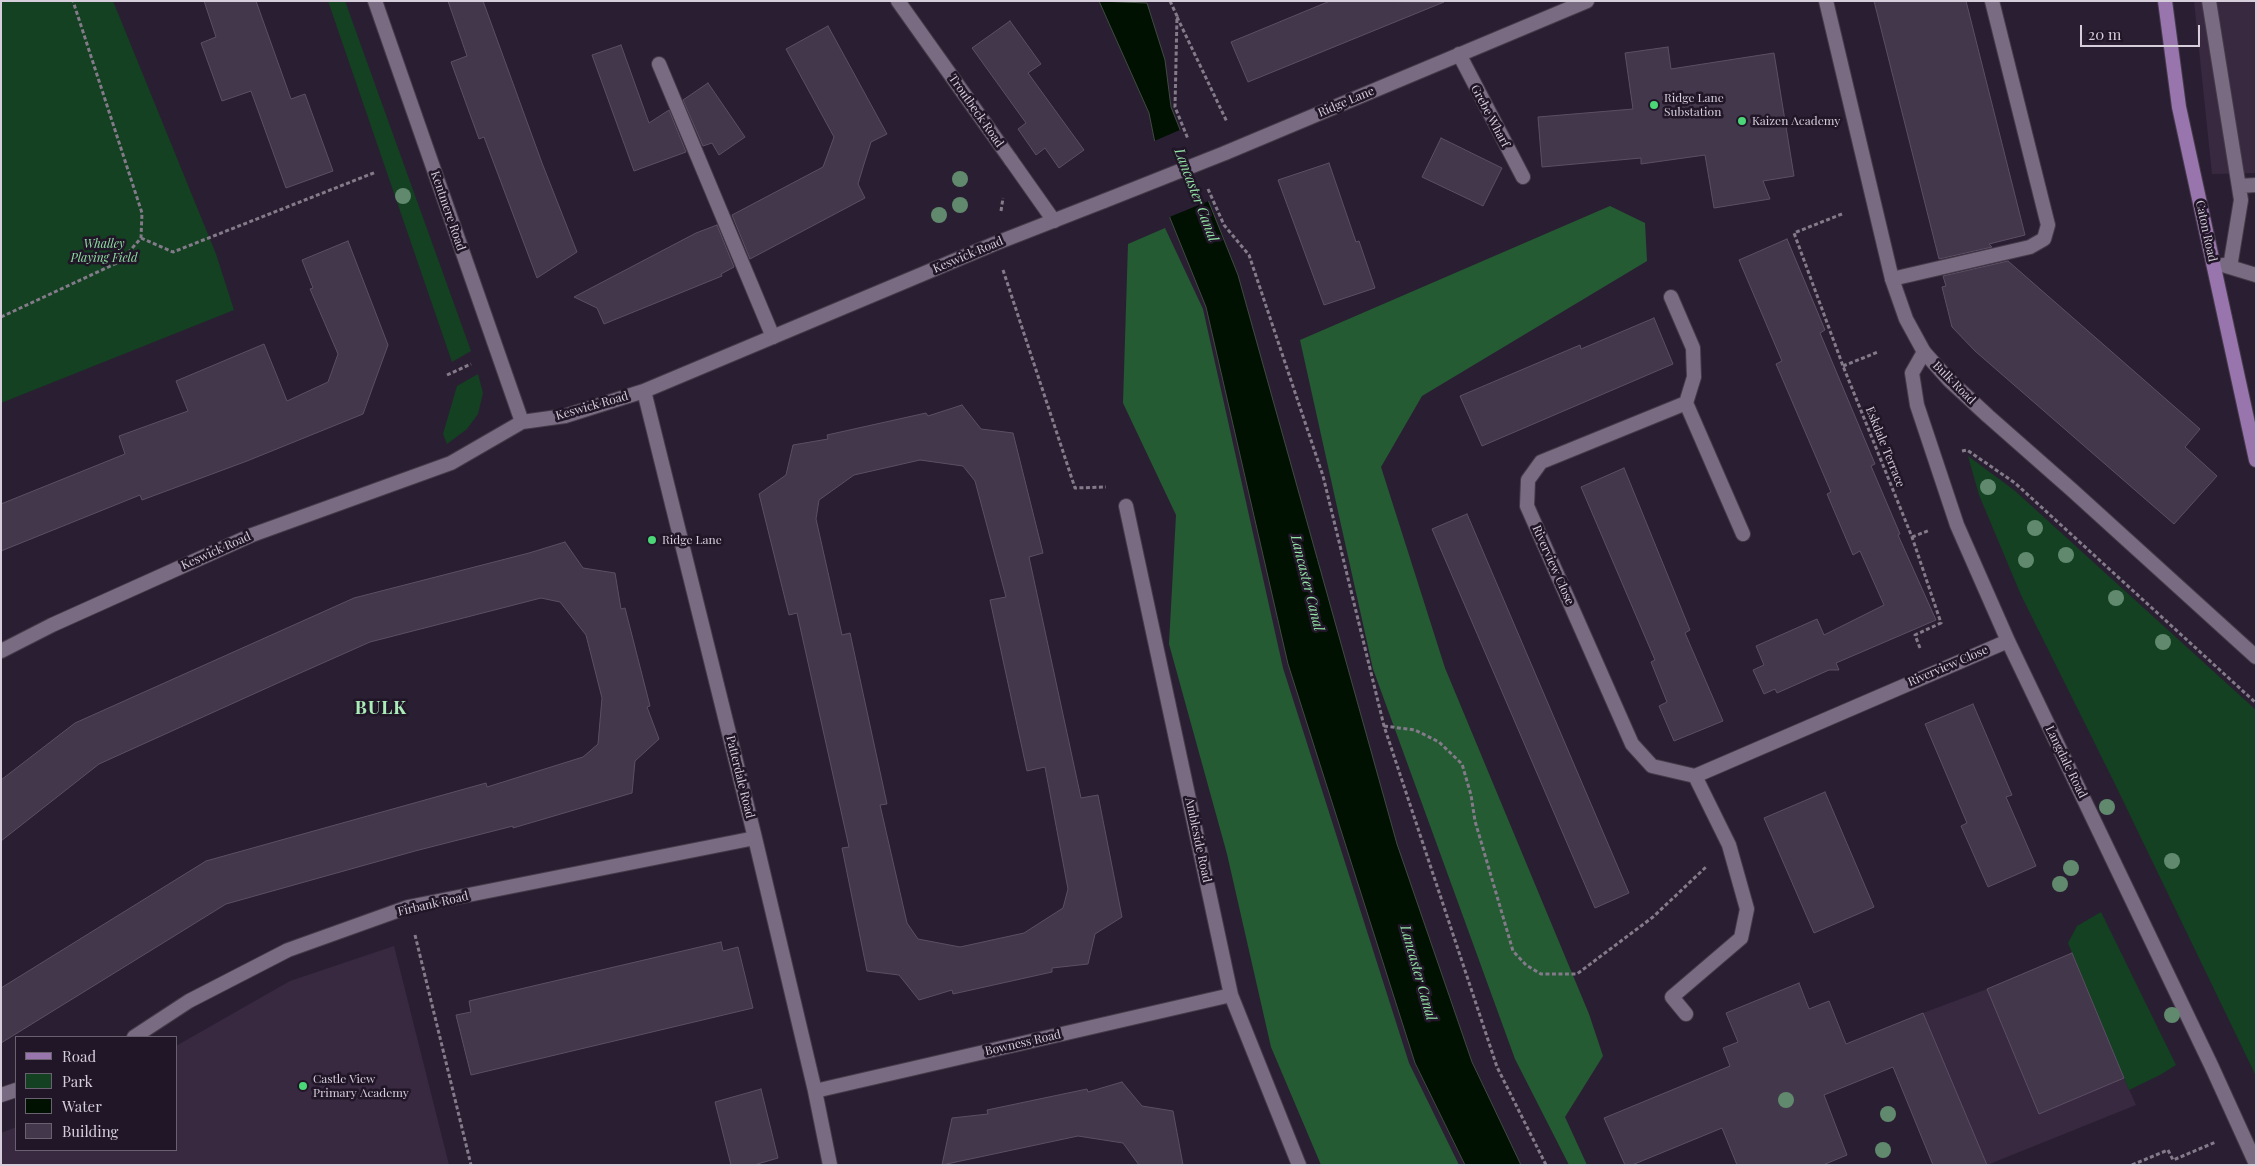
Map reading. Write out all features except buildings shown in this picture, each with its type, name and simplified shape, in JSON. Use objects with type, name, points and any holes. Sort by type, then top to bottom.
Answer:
[{"type":"main road","name":"Caton Road","points":[[2165,1],[2180,107],[2256,460]]},
{"type":"street","name":"Kentmere Road","points":[[375,1],[522,422]]},
{"type":"street","name":"Troutbeck Road","points":[[898,1],[1054,221]]},
{"type":"street","name":"Ridge Lane","points":[[1104,201],[1226,153],[1587,1]]},
{"type":"street","name":"Bulk Road","points":[[1826,1],[1892,279],[1906,319],[1924,352],[1949,380],[1988,416],[2256,657]]},
{"type":"street","points":[[1892,279],[2030,248],[2044,239],[2048,225],[1992,1]]},
{"type":"street","points":[[2209,1],[2241,200],[2230,267]]},
{"type":"street","name":"Grebe Wharf","points":[[1459,54],[1523,178]]},
{"type":"street","points":[[659,64],[773,337]]},
{"type":"street","points":[[2239,186],[2256,185]]},
{"type":"street","name":"Keswick Road","points":[[1,651],[52,625],[252,536],[451,463],[522,422],[565,416],[644,391],[994,244],[1104,201]]},
{"type":"street","points":[[2212,261],[2256,275]]},
{"type":"street","points":[[1671,297],[1693,348],[1694,377],[1686,403],[1743,534]]},
{"type":"street","name":"Langdale Road","points":[[1924,352],[1912,373],[1917,405],[1957,525],[2008,641],[2212,1065],[2256,1164]]},
{"type":"street","name":"Patterdale Road","points":[[644,391],[816,1091],[830,1165]]},
{"type":"street","name":"Riverview Close","points":[[1686,403],[1542,462],[1528,480],[1527,506],[1632,744],[1652,766],[1695,776],[2008,641]]},
{"type":"street","name":"Ambleside Road","points":[[1126,506],[1231,996],[1300,1165]]},
{"type":"street","points":[[1686,1014],[1672,997],[1741,938],[1747,908],[1729,846],[1695,776]]},
{"type":"street","name":"Firbank Road","points":[[136,1036],[189,1001],[288,950],[408,908],[755,838]]},
{"type":"street","name":"Bowness Road","points":[[816,1091],[1231,996]]},
{"type":"street","points":[[1,1095],[15,1090]]},
{"type":"path","points":[[1,317],[121,260],[141,238],[142,214],[73,1]]},
{"type":"path","points":[[1170,1],[1225,118]]},
{"type":"path","points":[[1177,16],[1175,107],[1189,141]]},
{"type":"path","points":[[1011,160],[994,244],[1075,488],[1110,487]]},
{"type":"path","points":[[141,238],[174,252],[376,172]]},
{"type":"path","points":[[1206,184],[1224,225],[1249,255],[1323,476],[1384,726],[1497,1067],[1546,1165]]},
{"type":"path","name":"Eskdale Terrace","points":[[1842,214],[1794,233],[1843,366],[1912,537],[1941,623],[1915,635],[1922,653]]},
{"type":"path","points":[[1843,366],[1878,352]]},
{"type":"path","points":[[447,375],[471,364]]},
{"type":"path","points":[[1954,453],[1967,450],[2015,483],[2256,703]]},
{"type":"path","points":[[1912,537],[1922,532]]},
{"type":"path","points":[[1384,726],[1414,730],[1439,742],[1462,764],[1471,795],[1475,821],[1513,951],[1526,965],[1541,974],[1577,974],[1605,955],[1653,917],[1729,846]]},
{"type":"path","points":[[408,908],[471,1165]]},
{"type":"path","points":[[2132,1165],[2168,1150],[2173,1160],[2218,1141]]},
{"type":"shaded area","points":[[2194,1],[2256,1],[2256,173],[2212,174]]},
{"type":"shaded area","name":"Castle View Primary Academy","points":[[394,946],[449,1165],[1,1165],[1,1133],[15,1127],[15,1151],[178,1151],[178,1045],[290,981]]},
{"type":"shaded area","points":[[1987,989],[2039,1114],[2124,1078],[2136,1105],[1987,1165],[1923,1013]]},
{"type":"green space","name":"Whalley Playing Field","points":[[1,1],[113,1],[216,254],[234,310],[1,403]]},
{"type":"green space","points":[[328,1],[345,1],[471,351],[452,362]]},
{"type":"green space","points":[[1610,206],[1645,223],[1647,261],[1422,396],[1381,467],[1445,668],[1589,1014],[1603,1056],[1565,1117],[1587,1165],[1569,1165],[1515,1059],[1373,669],[1300,340]]},
{"type":"green space","points":[[1165,228],[1203,309],[1283,668],[1409,1063],[1459,1165],[1321,1165],[1271,1047],[1227,854],[1169,644],[1176,515],[1123,403],[1128,244]]},
{"type":"green space","points":[[478,374],[483,393],[478,414],[467,429],[447,444],[443,434],[457,386]]},
{"type":"green space","points":[[1968,456],[2014,490],[2256,710],[2256,1076],[2021,595],[1979,495]]},
{"type":"green space","points":[[2101,912],[2176,1065],[2129,1090],[2068,943],[2077,926]]},
{"type":"water","name":"Lancaster Canal","points":[[1099,1],[1147,3],[1165,60],[1171,107],[1238,275],[1397,844],[1472,1062],[1521,1165],[1465,1165],[1415,1063],[1288,664],[1206,307],[1170,218],[1149,113]]},
{"type":"pier","points":[[1182,129],[1211,200],[1167,218],[1152,142]]},
{"type":"place","name":"Ridge Lane Substation","points":[[1654,105]]},
{"type":"place","name":"Kaizen Academy","points":[[1742,121]]},
{"type":"place","name":"Ridge Lane","points":[[652,540]]},
{"type":"place","name":"Castle View Primary Academy","points":[[303,1086]]},
{"type":"district","name":"BULK","points":[[381,708]]}]
